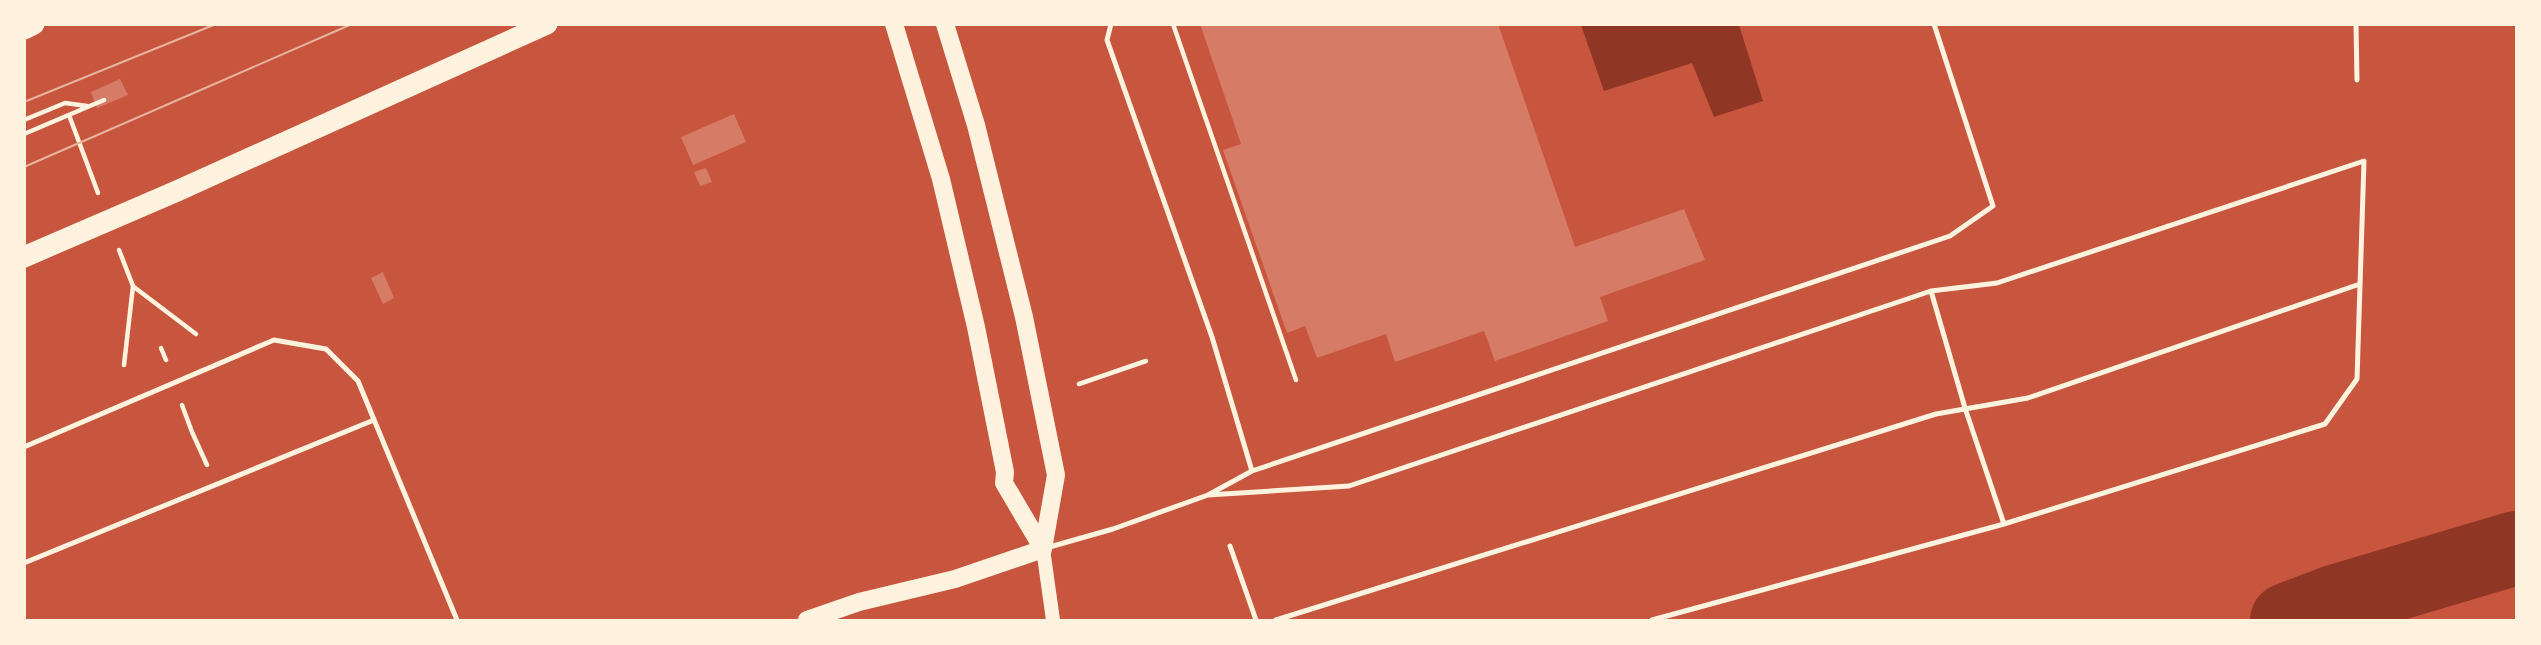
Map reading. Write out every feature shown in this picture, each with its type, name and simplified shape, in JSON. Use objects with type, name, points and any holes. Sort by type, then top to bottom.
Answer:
[{"type":"highway","points":[[24,29],[34,24]]},
{"type":"highway","points":[[25,256],[177,191],[547,24]]},
{"type":"main road","points":[[894,24],[942,178],[1002,459],[1004,483],[1043,549]]},
{"type":"main road","points":[[945,24],[976,125],[1024,317],[1056,475],[1043,549],[1053,621]]},
{"type":"main road","points":[[807,621],[859,602],[955,579],[1043,549]]},
{"type":"lane","points":[[1111,24],[1107,40],[1212,337],[1252,471]]},
{"type":"lane","points":[[1043,549],[1112,529],[1208,495],[1252,471],[1950,236],[1993,206],[1934,24]]},
{"type":"lane","points":[[2356,24],[2357,80]]},
{"type":"lane","points":[[1208,495],[1349,486],[1931,291],[1997,282],[2364,161],[2357,379],[2325,424],[2004,524],[1652,621]]},
{"type":"lane","points":[[1276,621],[1936,414],[2028,398],[2360,284]]},
{"type":"lane","points":[[1931,291],[1965,408],[2004,524]]},
{"type":"lane","points":[[24,447],[274,340],[326,349],[358,381],[457,621]]},
{"type":"lane","points":[[24,563],[374,420]]},
{"type":"lane","points":[[1230,546],[1256,621]]},
{"type":"path","points":[[1173,24],[1296,380]]},
{"type":"path","points":[[24,120],[65,103],[86,107],[104,100],[24,134]]},
{"type":"path","points":[[133,286],[195,334]]},
{"type":"path","points":[[1079,384],[1146,361]]},
{"type":"path","points":[[175,382],[192,432],[216,484]]},
{"type":"shaded area","points":[[1581,25],[1739,25],[1763,101],[1714,117],[1692,63],[1604,91]]},
{"type":"building","points":[[1200,24],[1498,24],[1575,247],[1684,209],[1705,260],[1600,297],[1608,321],[1495,361],[1484,331],[1395,362],[1386,334],[1317,358],[1305,326],[1287,333],[1223,150],[1241,144]]},
{"type":"building","points":[[120,79],[128,95],[97,108],[91,92]]},
{"type":"building","points":[[734,114],[746,142],[693,165],[681,137]]},
{"type":"building","points":[[706,168],[712,182],[700,186],[694,172]]},
{"type":"building","points":[[383,272],[394,298],[383,304],[371,278]]},
{"type":"waterway","points":[[2287,620],[2334,602],[2516,548]]},
{"type":"tram line","points":[[24,102],[216,24]]},
{"type":"tram line","points":[[24,167],[352,24]]}]
